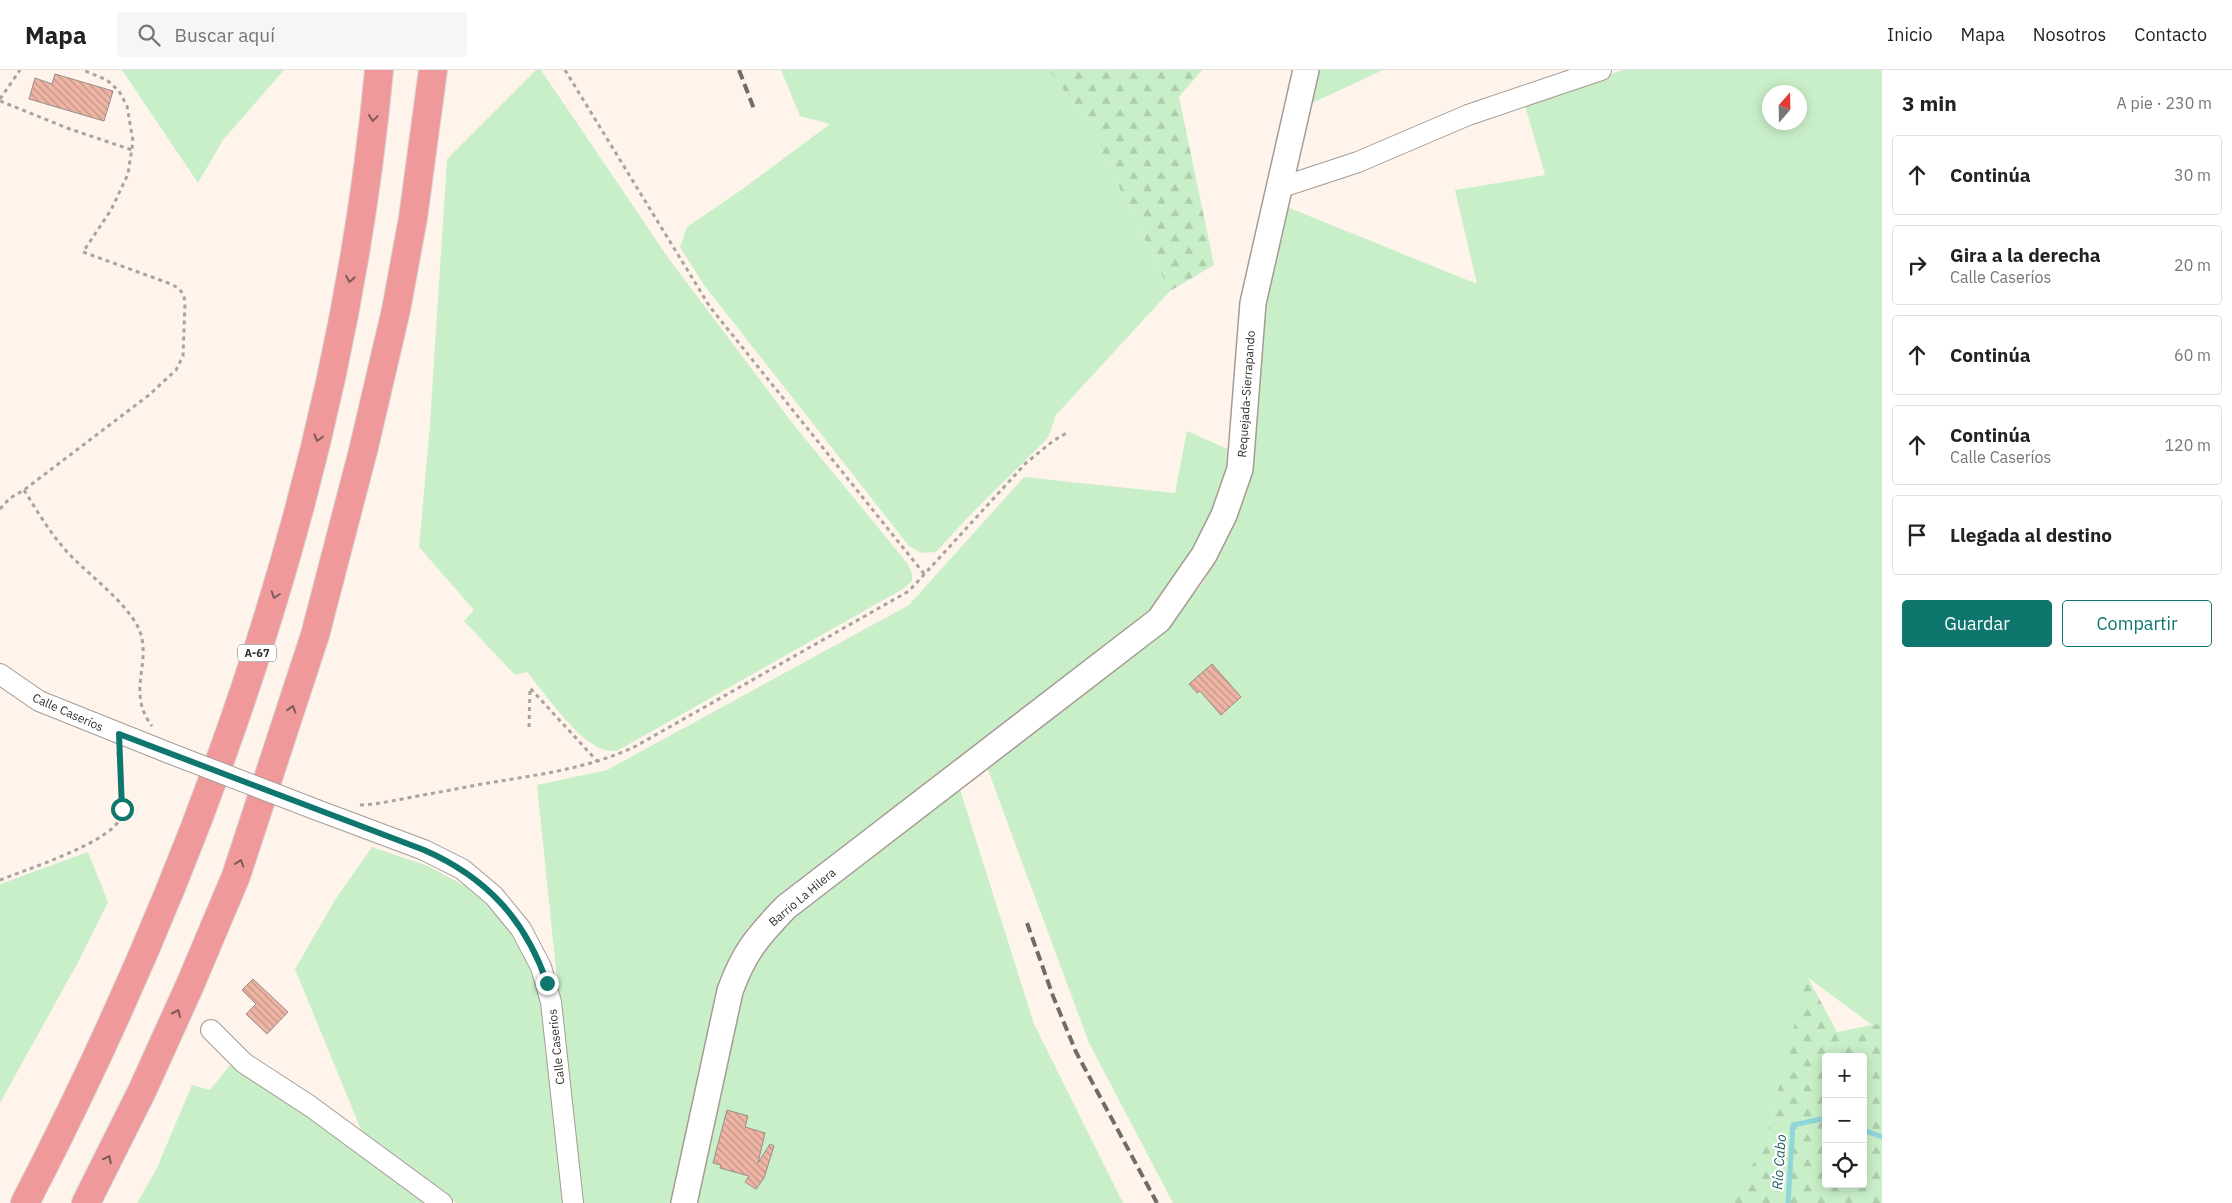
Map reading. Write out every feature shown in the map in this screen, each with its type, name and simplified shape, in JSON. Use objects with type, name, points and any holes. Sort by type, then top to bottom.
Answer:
[{"type":"highway","name":"A-67","points":[[25,1203],[73,1110],[152,935],[235,721],[283,573],[322,425],[347,299],[379,70]]},
{"type":"highway","points":[[86,1203],[142,1091],[190,985],[236,876],[315,635],[363,451],[396,310],[412,218],[433,70]]},
{"type":"street","name":"Requejada-Sierrapando","points":[[998,743],[1159,620],[1204,554],[1224,515],[1240,469],[1248,345],[1254,303],[1306,70]]},
{"type":"street","points":[[1279,188],[1358,162],[1468,115],[1601,70]]},
{"type":"street","name":"Calle Caseríos","points":[[0,674],[39,701],[119,734],[424,850],[462,869],[494,896],[521,929],[541,968],[551,1002],[573,1203]]},
{"type":"street","name":"Barrio La Hilera","points":[[684,1203],[730,991],[739,966],[748,949],[786,907],[998,743]]},
{"type":"street","points":[[211,1030],[244,1063],[310,1106],[442,1203]]},
{"type":"path","points":[[20,70],[0,100],[67,128],[132,150]]},
{"type":"path","points":[[0,509],[10,498],[24,490],[149,394],[176,370],[183,356],[185,295],[180,289],[83,252],[111,210],[128,174],[133,141],[126,106],[119,91],[106,80],[83,70]]},
{"type":"path","points":[[565,70],[710,307],[925,575]]},
{"type":"path","points":[[357,805],[375,804],[533,776],[617,755],[909,592],[1026,463],[1053,441],[1068,432]]},
{"type":"path","points":[[24,490],[42,522],[71,556],[125,610],[138,628],[143,649],[139,686],[140,697],[145,714],[154,728]]},
{"type":"path","points":[[530,727],[530,688],[597,761]]},
{"type":"path","points":[[0,880],[96,841],[113,829],[119,820],[122,809],[119,734]]},
{"type":"green space","points":[[122,70],[284,70],[223,140],[198,183]]},
{"type":"green space","points":[[536,70],[541,70],[669,259],[794,425],[908,564],[912,574],[912,581],[903,589],[617,751],[599,748],[585,739],[576,731],[527,672],[515,675],[464,621],[474,610],[419,547],[430,424],[447,159]]},
{"type":"green space","points":[[781,70],[1049,70],[1087,122],[1170,291],[1056,415],[1048,438],[972,513],[936,552],[922,553],[909,546],[704,285],[680,247],[687,227],[744,188],[830,124],[800,116]]},
{"type":"green space","points":[[1049,70],[1202,70],[1179,97],[1214,265],[1170,291],[1087,122]]},
{"type":"green space","points":[[1315,70],[1383,70],[1306,106]]},
{"type":"green space","points":[[1623,70],[1882,70],[1882,1023],[1872,1025],[1807,977],[1766,1138],[1737,1203],[1173,1203],[1089,1043],[985,762],[1173,618],[1203,583],[1228,536],[1243,484],[1257,341],[1287,207],[1477,284],[1455,190],[1545,175],[1524,102]]},
{"type":"green space","points":[[1187,431],[1232,451],[1220,499],[1198,551],[1164,600],[777,900],[747,929],[726,966],[711,1022],[674,1203],[580,1203],[537,785],[607,770],[909,605],[1024,477],[1175,493]]},
{"type":"green space","points":[[958,783],[1034,1024],[1123,1203],[692,1203],[743,980],[777,925]]},
{"type":"green space","points":[[372,847],[428,866],[465,886],[494,911],[522,946],[537,985],[546,1031],[564,1203],[456,1203],[364,1137],[295,969],[335,900]]},
{"type":"green space","points":[[88,852],[108,902],[77,964],[0,1103],[0,884]]},
{"type":"green space","points":[[1807,976],[1837,1032],[1882,1023],[1882,1203],[1734,1203],[1766,1138]]},
{"type":"green space","points":[[230,1065],[333,1127],[426,1203],[137,1203],[156,1170],[192,1085],[210,1090]]},
{"type":"building","points":[[55,74],[113,91],[104,121],[29,99],[35,78],[52,84]]},
{"type":"building","points":[[1212,664],[1241,697],[1221,715],[1200,691],[1197,693],[1189,684]]},
{"type":"building","points":[[253,979],[288,1012],[267,1034],[246,1014],[256,1004],[242,990]]},
{"type":"building","points":[[727,1110],[748,1116],[745,1127],[765,1133],[758,1163],[770,1144],[774,1146],[764,1178],[756,1189],[745,1182],[749,1176],[720,1168],[721,1165],[713,1163]]},
{"type":"waterway","name":"Río Cabo","points":[[1788,1203],[1793,1125],[1822,1119]]},
{"type":"waterway","name":"Río Cabo","points":[[1867,1131],[1882,1137]]},
{"type":"railway","points":[[739,70],[754,109]]},
{"type":"railway","points":[[1027,923],[1053,996],[1076,1052],[1157,1203]]},
{"type":"route","points":[[122,809],[118,753],[119,734],[424,850],[462,869],[478,881],[508,910],[534,951],[547,983]]}]
